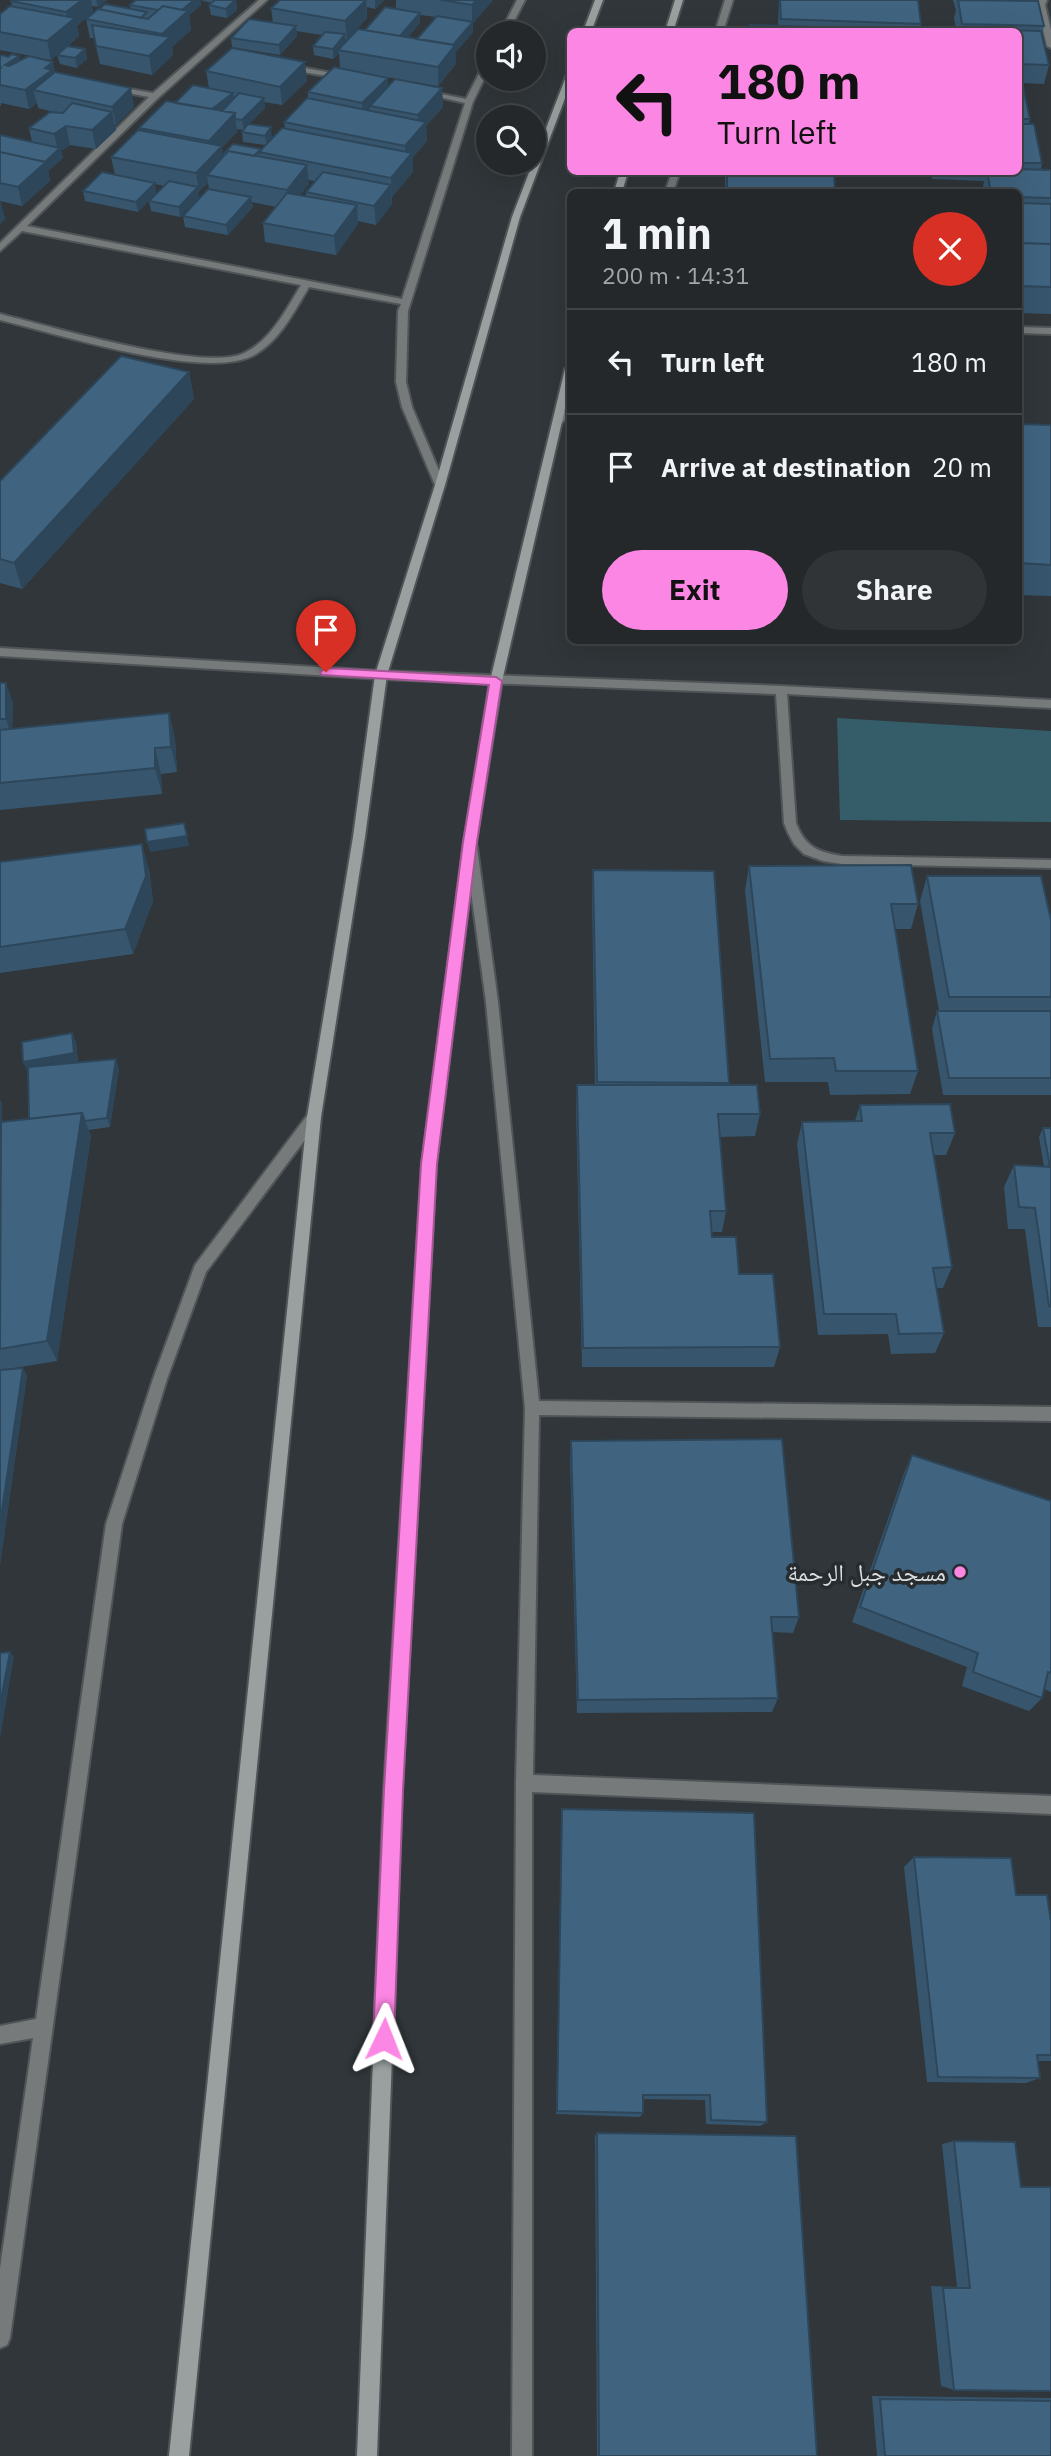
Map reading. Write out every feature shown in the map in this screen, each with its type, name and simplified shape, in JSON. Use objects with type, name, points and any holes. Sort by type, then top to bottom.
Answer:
[{"type":"street","points":[[0,248],[155,96],[263,0]]},
{"type":"street","points":[[511,21],[522,0]]},
{"type":"street","points":[[589,28],[600,0]]},
{"type":"street","points":[[670,28],[679,0]]},
{"type":"street","points":[[720,28],[729,0]]},
{"type":"street","points":[[1044,0],[1041,5],[1051,46]]},
{"type":"street","points":[[206,51],[219,53]]},
{"type":"street","points":[[272,63],[351,79]]},
{"type":"street","points":[[179,2456],[314,1117],[359,837],[381,675],[440,485],[516,217],[567,84]]},
{"type":"street","points":[[103,86],[155,96]]},
{"type":"street","points":[[440,485],[407,407],[401,382],[403,311],[469,102],[476,88]]},
{"type":"street","points":[[416,92],[469,102]]},
{"type":"street","points":[[21,228],[164,254],[306,285],[406,302]]},
{"type":"street","points":[[0,317],[181,359],[213,361],[243,357],[265,342],[278,328],[306,285]]},
{"type":"street","points":[[1022,330],[1051,331]]},
{"type":"street","points":[[368,2456],[393,1790],[429,1164],[470,842],[496,681],[567,381]]},
{"type":"street","points":[[556,423],[567,412]]},
{"type":"street","points":[[0,652],[496,681],[781,690],[1051,704]]},
{"type":"street","points":[[781,690],[790,823],[796,841],[805,850],[820,857],[842,860],[1051,864]]},
{"type":"street","points":[[470,842],[492,1002],[533,1408],[524,1783],[522,2456]]},
{"type":"street","points":[[0,2338],[114,1524],[160,1379],[200,1269],[314,1117]]},
{"type":"street","points":[[533,1408],[1051,1414]]},
{"type":"street","points":[[524,1783],[1051,1805]]},
{"type":"street","points":[[0,2035],[43,2027]]},
{"type":"shaded area","points":[[837,718],[1051,731],[1051,822],[840,820]]},
{"type":"building","points":[[12,0],[82,0],[66,12]]},
{"type":"building","points":[[136,0],[194,0],[182,10],[163,6],[158,10],[130,5]]},
{"type":"building","points":[[215,0],[235,0],[226,9],[209,5]]},
{"type":"building","points":[[280,0],[366,0],[345,21],[271,8]]},
{"type":"building","points":[[441,0],[476,0],[472,5]]},
{"type":"building","points":[[780,0],[918,0],[921,24],[781,19]]},
{"type":"building","points":[[958,0],[1038,1],[1044,26],[962,24]]},
{"type":"building","points":[[105,4],[147,12],[141,18],[99,9]]},
{"type":"building","points":[[10,6],[75,18],[47,41],[0,32],[0,14]]},
{"type":"building","points":[[163,6],[188,11],[162,34],[86,19],[98,9],[148,19]]},
{"type":"building","points":[[385,7],[420,13],[400,36],[365,30]]},
{"type":"building","points":[[437,16],[473,22],[453,45],[417,39]]},
{"type":"building","points":[[249,19],[296,26],[279,45],[231,38]]},
{"type":"building","points":[[92,25],[170,37],[149,56],[96,46]]},
{"type":"building","points":[[750,25],[847,28],[750,28]]},
{"type":"building","points":[[358,29],[455,45],[438,67],[338,50]]},
{"type":"building","points":[[1022,30],[1041,31],[1049,65],[1022,64]]},
{"type":"building","points":[[325,32],[345,34],[333,49],[313,46]]},
{"type":"building","points":[[67,46],[85,49],[75,58],[57,55]]},
{"type":"building","points":[[232,48],[305,62],[280,87],[206,71]]},
{"type":"building","points":[[0,56],[19,56],[5,65],[9,66],[29,56],[53,62],[45,68],[52,70],[25,90],[0,85]]},
{"type":"building","points":[[334,67],[388,78],[362,103],[308,92]]},
{"type":"building","points":[[55,72],[131,88],[112,107],[33,90]]},
{"type":"building","points":[[395,79],[442,88],[418,115],[370,106]]},
{"type":"building","points":[[1022,82],[1030,119],[1022,119]]},
{"type":"building","points":[[193,85],[233,93],[212,109],[175,103]]},
{"type":"building","points":[[239,93],[264,98],[242,120],[235,119],[235,113],[222,111]]},
{"type":"building","points":[[307,98],[426,122],[405,146],[284,122]]},
{"type":"building","points":[[166,101],[235,113],[209,141],[139,128]]},
{"type":"building","points":[[72,103],[112,112],[92,130],[66,126],[54,134],[29,128],[50,112],[63,113]]},
{"type":"building","points":[[248,124],[271,127],[265,136],[242,132]]},
{"type":"building","points":[[1022,124],[1034,124],[1042,163],[1022,163]]},
{"type":"building","points":[[282,128],[412,153],[391,178],[259,152]]},
{"type":"building","points":[[138,130],[222,146],[196,173],[111,157]]},
{"type":"building","points":[[0,135],[60,148],[45,162],[0,152]]},
{"type":"building","points":[[233,144],[261,149],[254,156],[228,151],[224,153]]},
{"type":"building","points":[[228,151],[307,165],[287,190],[207,175]]},
{"type":"building","points":[[0,152],[46,162],[18,187],[0,183]]},
{"type":"building","points":[[1022,169],[1051,170],[1051,198],[1022,197],[1022,189],[990,189],[988,175],[1022,175]]},
{"type":"building","points":[[102,172],[155,183],[136,202],[83,191]]},
{"type":"building","points":[[323,172],[391,185],[374,206],[306,192]]},
{"type":"building","points":[[727,175],[834,175],[835,189],[727,189]]},
{"type":"building","points":[[169,181],[198,187],[179,207],[149,201]]},
{"type":"building","points":[[208,189],[251,197],[226,225],[183,216]]},
{"type":"building","points":[[287,193],[357,205],[334,236],[263,223]]},
{"type":"building","points":[[1022,203],[1051,204],[1051,244],[1022,243]]},
{"type":"building","points":[[1022,243],[1051,244],[1051,287],[1022,286]]},
{"type":"building","points":[[121,356],[189,372],[14,563],[0,559],[0,481]]},
{"type":"building","points":[[1022,424],[1051,425],[1051,565],[1022,563]]},
{"type":"building","points":[[0,683],[6,683],[6,719],[0,719]]},
{"type":"building","points":[[169,713],[171,747],[155,748],[155,768],[0,783],[0,730]]},
{"type":"building","points":[[184,823],[187,836],[147,842],[145,829]]},
{"type":"building","points":[[142,844],[146,876],[125,929],[0,947],[0,862]]},
{"type":"building","points":[[911,865],[918,904],[891,904],[918,1071],[836,1071],[834,1058],[770,1059],[749,866]]},
{"type":"building","points":[[593,870],[714,871],[729,1083],[597,1082]]},
{"type":"building","points":[[927,876],[1041,876],[1051,920],[1051,997],[949,997]]},
{"type":"building","points":[[937,1011],[1051,1011],[1051,1078],[949,1078]]},
{"type":"building","points":[[72,1033],[74,1053],[23,1062],[22,1042]]},
{"type":"building","points":[[116,1059],[107,1118],[85,1121],[82,1113],[29,1119],[28,1067]]},
{"type":"building","points":[[577,1085],[757,1085],[760,1114],[718,1114],[726,1211],[710,1211],[712,1237],[736,1237],[739,1274],[773,1274],[780,1347],[583,1348]]},
{"type":"building","points":[[950,1104],[955,1133],[930,1133],[952,1267],[933,1268],[944,1333],[899,1334],[896,1314],[824,1314],[802,1122],[862,1121],[860,1105]]},
{"type":"building","points":[[82,1113],[47,1341],[0,1349],[1,1122]]},
{"type":"building","points":[[1043,1128],[1051,1128],[1051,1167],[1050,1167]]},
{"type":"building","points":[[1014,1165],[1051,1167],[1051,1307],[1035,1208],[1019,1207]]},
{"type":"building","points":[[23,1368],[0,1524],[0,1370]]},
{"type":"building","points":[[782,1439],[799,1617],[771,1617],[778,1698],[578,1700],[571,1441]]},
{"type":"building","name":"مسجد جبل الرحمة","points":[[912,1455],[1051,1501],[1051,1673],[1048,1672],[1042,1698],[973,1672],[978,1653],[860,1607]]},
{"type":"building","points":[[10,1652],[0,1705],[0,1653]]},
{"type":"building","points":[[562,1809],[754,1813],[767,2122],[711,2120],[710,2095],[643,2095],[643,2113],[557,2111]]},
{"type":"building","points":[[914,1857],[1011,1858],[1016,1895],[1047,1895],[1051,1922],[1051,2055],[1037,2055],[1040,2078],[938,2077]]},
{"type":"building","points":[[597,2133],[796,2136],[817,2456],[599,2456]]},
{"type":"building","points":[[954,2141],[1015,2142],[1021,2187],[1051,2187],[1051,2391],[954,2390],[943,2288],[970,2288]]},
{"type":"building","points":[[880,2399],[1051,2401],[1051,2456],[885,2456]]},
{"type":"place","name":"مسجد جبل الرحمة","points":[[960,1572]]},
{"type":"route","points":[[326,672],[496,681],[470,842],[429,1164],[393,1790],[384,2039]]}]
